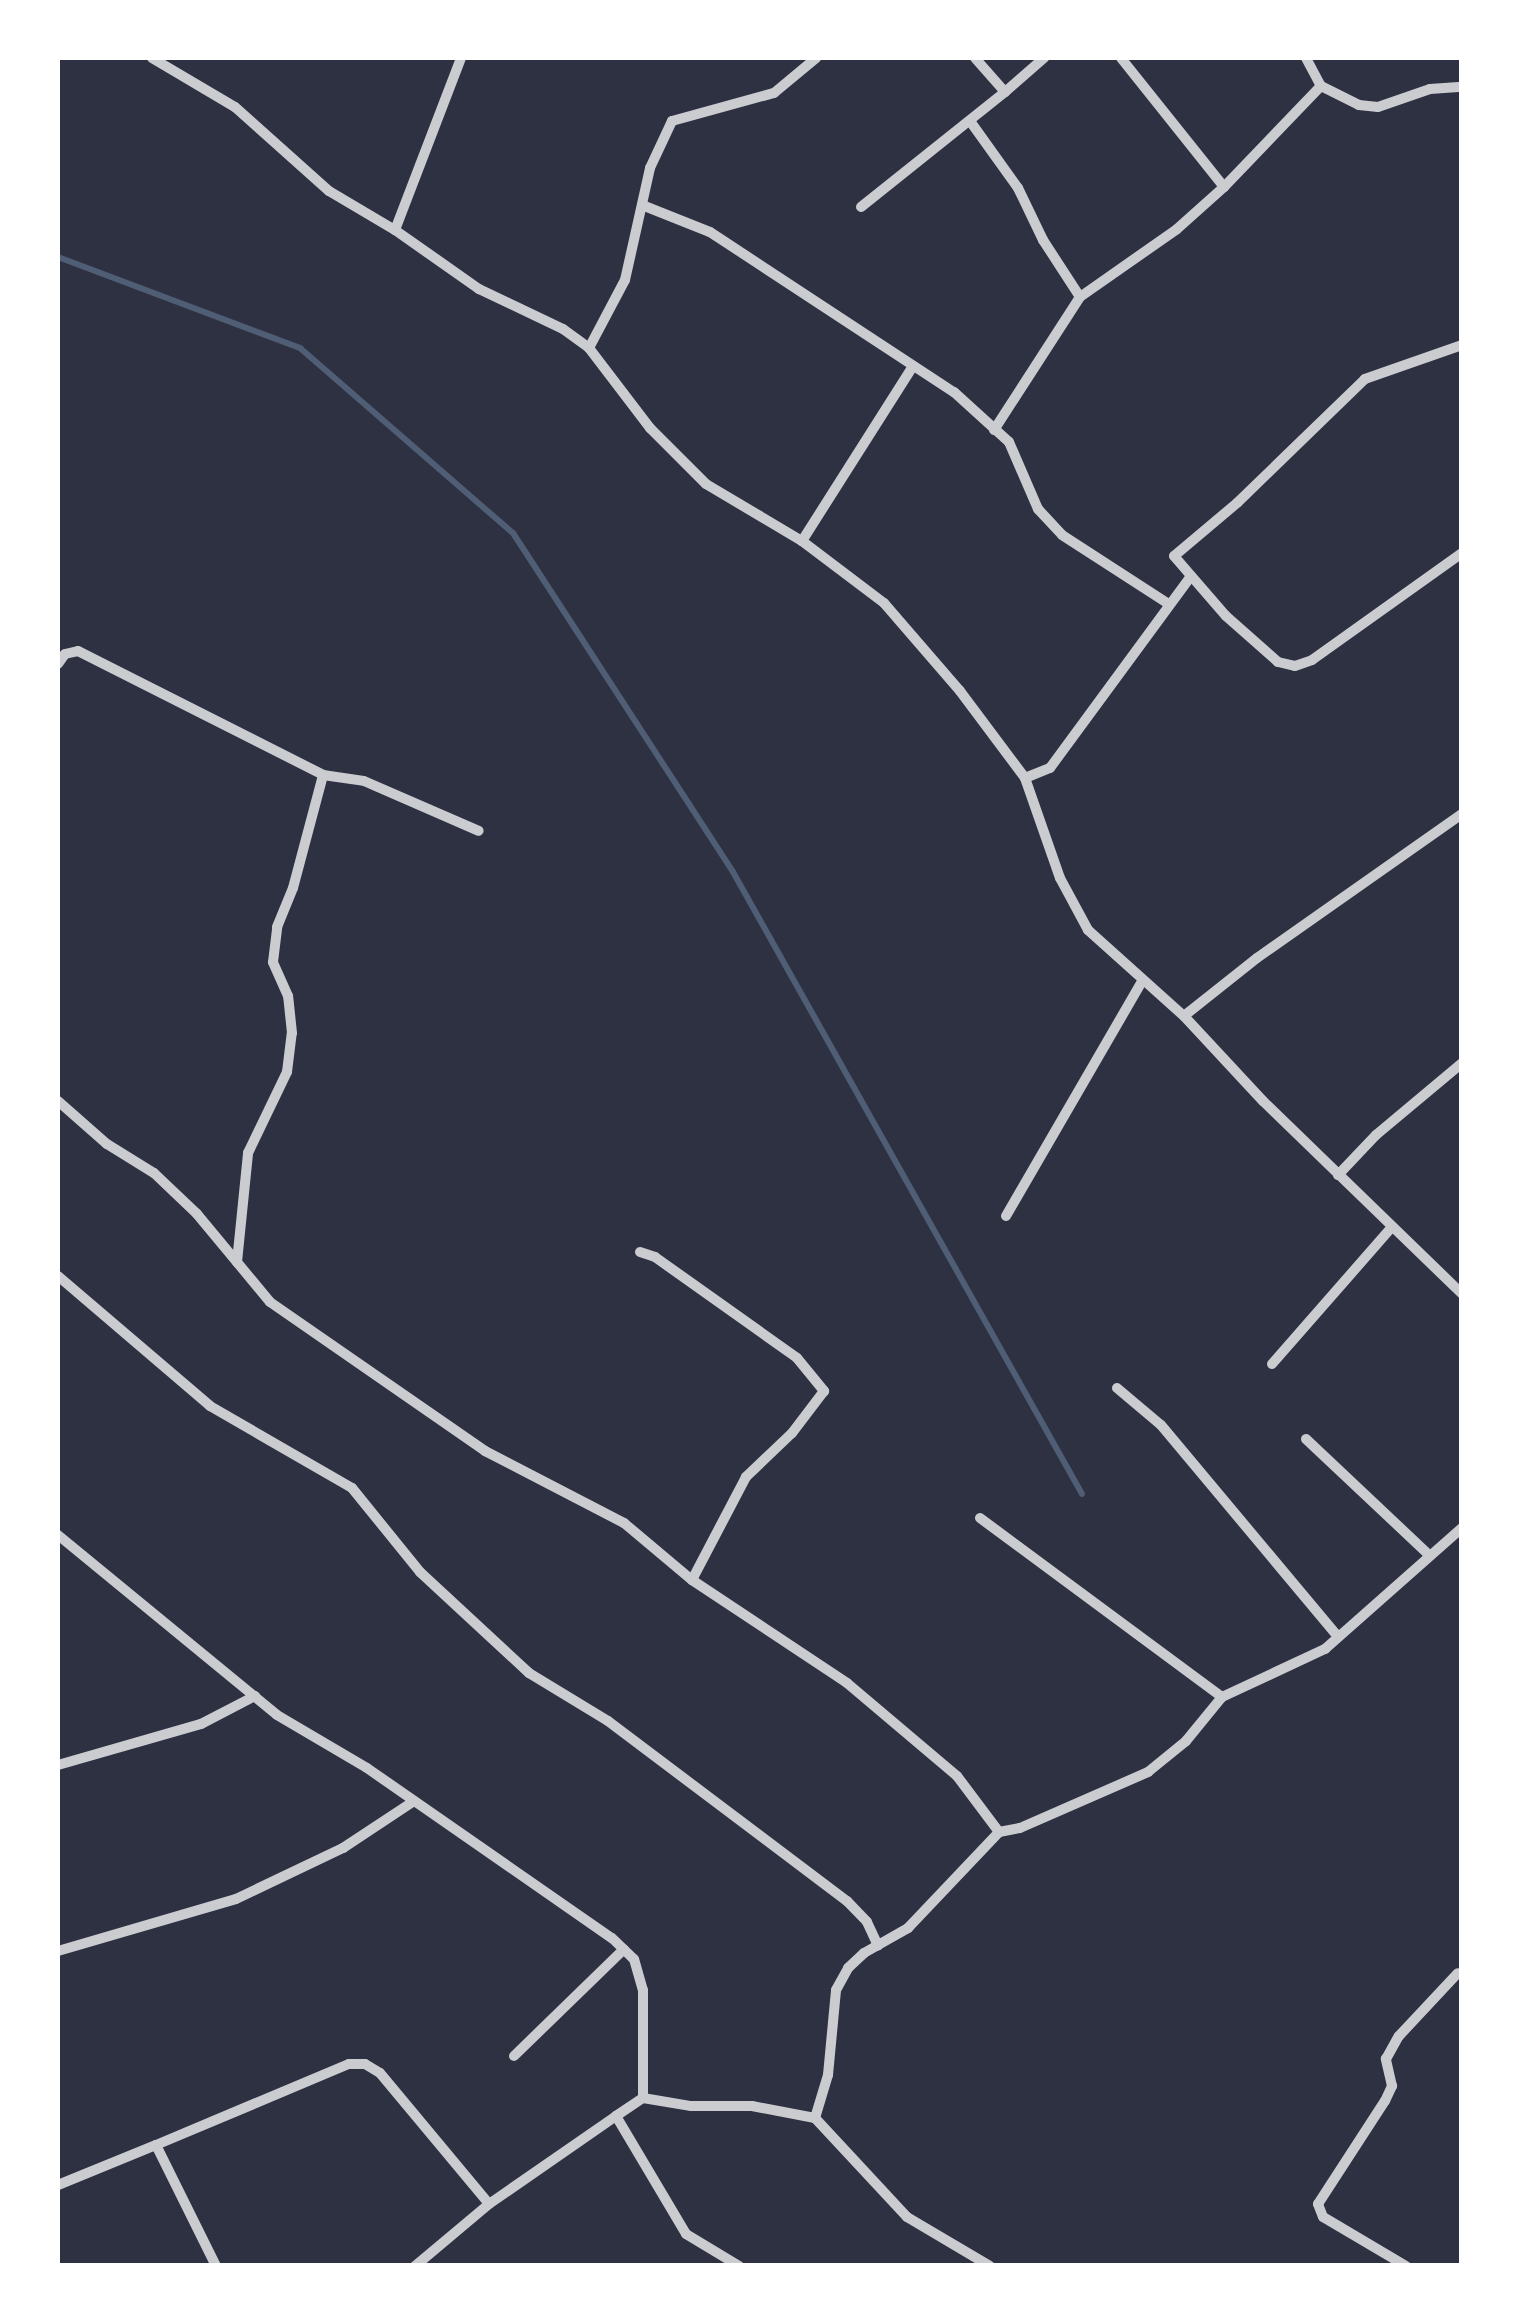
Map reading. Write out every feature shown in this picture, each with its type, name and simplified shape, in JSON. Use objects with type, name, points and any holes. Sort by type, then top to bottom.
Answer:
[{"type":"street","points":[[152,58],[236,108],[328,191],[395,230],[479,290],[564,329],[588,348],[650,428],[706,484],[802,542],[864,586],[905,624],[1025,778],[1073,909],[1088,930],[1184,1016],[1198,1036],[1390,1229],[1462,1294]]},
{"type":"street","points":[[395,230],[461,58]]},
{"type":"street","points":[[588,348],[625,280],[650,168],[672,120],[774,93],[816,58]]},
{"type":"street","points":[[975,58],[1005,92]]},
{"type":"street","points":[[860,207],[1044,58]]},
{"type":"street","points":[[1120,58],[1224,187]]},
{"type":"street","points":[[1306,58],[1321,86],[1346,101],[1378,107],[1430,88],[1462,87]]},
{"type":"street","points":[[994,430],[1080,297],[1177,229],[1224,187],[1321,86]]},
{"type":"street","points":[[970,121],[1018,188],[1043,240],[1080,297]]},
{"type":"street","points":[[642,205],[710,232],[954,392],[1009,442],[1038,509],[1062,535],[1167,603]]},
{"type":"street","points":[[1462,346],[1365,379],[1344,395],[1237,502],[1174,556],[1226,616],[1278,662],[1296,666],[1312,660],[1462,553]]},
{"type":"street","points":[[802,542],[913,366]]},
{"type":"street","points":[[1025,778],[1050,768],[1167,603],[1191,576]]},
{"type":"street","points":[[58,664],[65,654],[78,651],[323,775],[364,781],[480,831]]},
{"type":"street","points":[[237,1262],[248,1153],[287,1072],[292,1033],[288,996],[273,962],[277,928],[293,888],[323,775]]},
{"type":"street","points":[[1184,1016],[1256,958],[1462,814]]},
{"type":"street","points":[[1006,1216],[1143,980]]},
{"type":"street","points":[[1338,1175],[1376,1135],[1462,1063]]},
{"type":"street","points":[[58,1102],[107,1144],[154,1173],[197,1214],[270,1302],[485,1450],[624,1523],[692,1580],[847,1683],[956,1776],[999,1832]]},
{"type":"street","points":[[1272,1364],[1390,1229]]},
{"type":"street","points":[[640,1252],[655,1257],[797,1358],[824,1390],[792,1433],[746,1477],[692,1580]]},
{"type":"street","points":[[58,1276],[210,1406],[352,1488],[420,1572],[529,1672],[608,1720],[847,1901],[867,1922],[878,1946]]},
{"type":"street","points":[[1117,1388],[1161,1425],[1338,1638]]},
{"type":"street","points":[[1306,1439],[1430,1556]]},
{"type":"street","points":[[980,1518],[1222,1696]]},
{"type":"street","points":[[815,2118],[828,2075],[836,1990],[848,1968],[908,1928],[999,1832],[1135,1780],[1186,1741],[1222,1696],[1256,1677],[1308,1659],[1338,1638],[1460,1530]]},
{"type":"street","points":[[58,1534],[277,1715],[414,1801],[624,1949],[634,1959],[643,1990],[643,2098]]},
{"type":"street","points":[[58,1765],[201,1724],[255,1696]]},
{"type":"street","points":[[58,1951],[236,1899],[343,1848],[414,1801]]},
{"type":"street","points":[[514,2056],[624,1949]]},
{"type":"street","points":[[1406,2266],[1323,2218],[1318,2204],[1392,2086],[1386,2059],[1400,2036],[1458,1973]]},
{"type":"street","points":[[58,2185],[349,2064],[365,2064],[380,2073],[489,2204]]},
{"type":"street","points":[[414,2266],[489,2204],[643,2098],[691,2106],[752,2106],[815,2118],[907,2217],[990,2266]]},
{"type":"street","points":[[616,2116],[686,2234],[739,2266]]},
{"type":"street","points":[[156,2145],[216,2266]]},
{"type":"waterway","points":[[58,257],[300,348],[513,533],[733,872],[1082,1494]]}]
